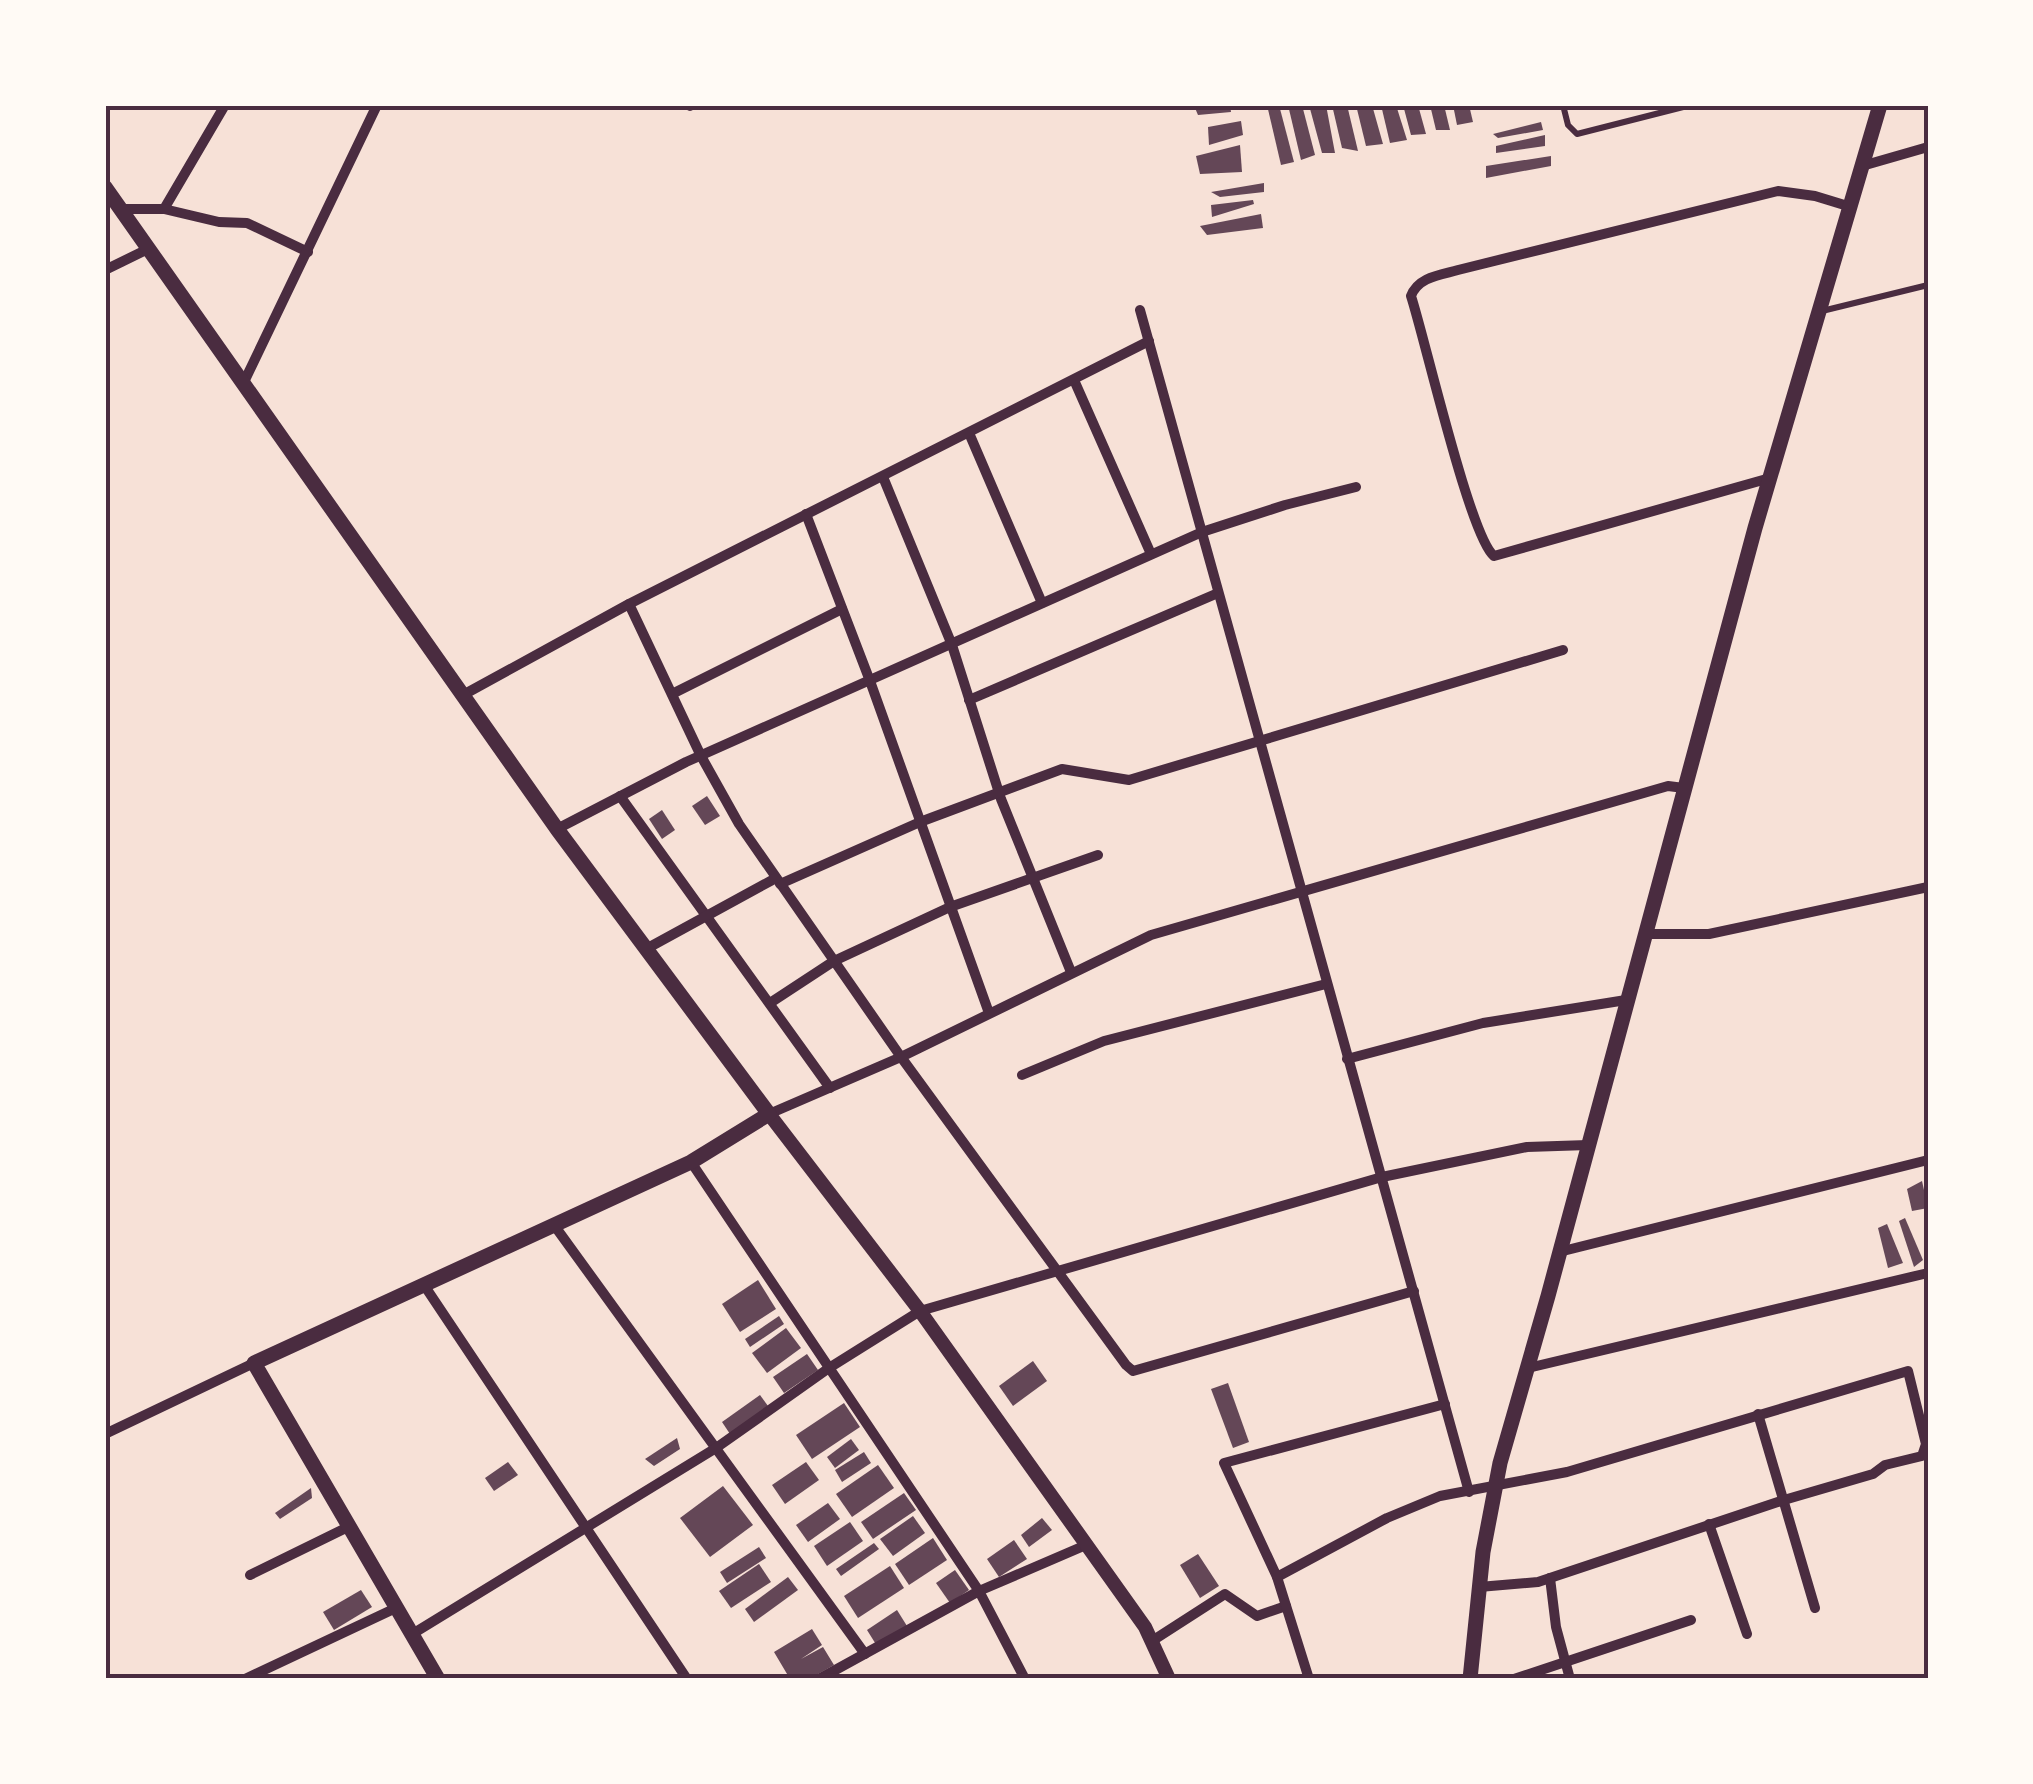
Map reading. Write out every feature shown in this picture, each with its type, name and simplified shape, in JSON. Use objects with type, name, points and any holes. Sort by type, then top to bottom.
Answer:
[{"type":"main road","points":[[1470,1679],[1479,1587],[1495,1488],[1770,478],[1880,105]]},
{"type":"main road","points":[[105,187],[557,829],[769,1114],[691,1162],[254,1363],[438,1679]]},
{"type":"street","points":[[164,209],[225,105]]},
{"type":"street","points":[[244,382],[377,105]]},
{"type":"street","points":[[1862,166],[1928,147]]},
{"type":"street","points":[[1770,478],[1494,556],[1484,547],[1411,296],[1424,280],[1458,270],[1778,190],[1850,207]]},
{"type":"street","points":[[121,209],[164,209],[219,222],[247,224],[308,252]]},
{"type":"street","points":[[105,270],[150,248]]},
{"type":"street","points":[[1140,310],[1469,1492]]},
{"type":"street","points":[[463,694],[630,604],[1149,341]]},
{"type":"street","points":[[1074,380],[1151,554]]},
{"type":"street","points":[[969,433],[1042,604]]},
{"type":"street","points":[[883,477],[952,644],[999,791],[1072,972]]},
{"type":"street","points":[[557,829],[701,756],[1202,532],[1285,504],[1356,487]]},
{"type":"street","points":[[806,514],[990,1013]]},
{"type":"street","points":[[970,700],[1218,593]]},
{"type":"street","points":[[630,604],[701,756],[739,824],[902,1057],[1133,1371],[1414,1291]]},
{"type":"street","points":[[674,693],[842,609]]},
{"type":"street","points":[[646,949],[706,914],[778,882],[920,822],[1062,769],[1129,780],[1563,650]]},
{"type":"street","points":[[1169,1679],[1152,1642],[1086,1544],[920,1310],[769,1114],[902,1057],[1152,934],[1668,786],[1684,788]]},
{"type":"street","points":[[620,796],[830,1088]]},
{"type":"street","points":[[770,1003],[834,961],[950,907],[1098,855]]},
{"type":"street","points":[[1644,934],[1709,934],[1928,887]]},
{"type":"street","points":[[1022,1075],[1104,1041],[1326,984]]},
{"type":"street","points":[[1347,1060],[1483,1023],[1626,1000]]},
{"type":"street","points":[[414,1633],[716,1448],[920,1310],[1382,1178],[1527,1146],[1588,1145]]},
{"type":"street","points":[[1559,1252],[1928,1160]]},
{"type":"street","points":[[691,1162],[979,1591],[1025,1679]]},
{"type":"street","points":[[554,1225],[865,1654]]},
{"type":"street","points":[[1528,1368],[1928,1273]]},
{"type":"street","points":[[424,1285],[687,1679]]},
{"type":"street","points":[[105,1434],[254,1363]]},
{"type":"street","points":[[1277,1577],[1387,1518],[1440,1496],[1567,1472],[1908,1370],[1926,1444],[1922,1456],[1550,1578],[1521,1585],[1479,1587]]},
{"type":"street","points":[[1309,1679],[1277,1577],[1224,1463],[1445,1404]]},
{"type":"street","points":[[1758,1414],[1815,1608]]},
{"type":"street","points":[[1709,1524],[1747,1634]]},
{"type":"street","points":[[250,1575],[350,1526]]},
{"type":"street","points":[[819,1679],[979,1591],[1086,1544]]},
{"type":"street","points":[[1550,1578],[1570,1679]]},
{"type":"street","points":[[105,1585],[105,1611]]},
{"type":"street","points":[[1152,1642],[1219,1596],[1232,1596],[1257,1616],[1286,1606]]},
{"type":"street","points":[[245,1679],[398,1606]]},
{"type":"street","points":[[1514,1679],[1692,1620]]},
{"type":"lane","points":[[1563,105],[1568,125],[1577,134],[1692,105]]},
{"type":"lane","points":[[1820,312],[1928,285]]},
{"type":"building","points":[[1230,105],[1231,112],[1198,115],[1195,108]]},
{"type":"building","points":[[1267,105],[1279,105],[1294,162],[1281,165]]},
{"type":"building","points":[[1288,105],[1302,105],[1315,155],[1301,160]]},
{"type":"building","points":[[1309,105],[1326,105],[1335,153],[1322,153]]},
{"type":"building","points":[[1332,105],[1347,105],[1358,151],[1342,148]]},
{"type":"building","points":[[1356,105],[1372,105],[1383,144],[1366,146]]},
{"type":"building","points":[[1381,105],[1396,105],[1407,140],[1390,143]]},
{"type":"building","points":[[1403,105],[1418,105],[1426,134],[1411,135]]},
{"type":"building","points":[[1430,105],[1444,105],[1450,130],[1436,130]]},
{"type":"building","points":[[1453,105],[1469,105],[1473,122],[1457,125]]},
{"type":"building","points":[[1241,121],[1243,135],[1209,145],[1208,127]]},
{"type":"building","points":[[1541,122],[1543,130],[1498,138],[1493,134]]},
{"type":"building","points":[[1545,135],[1545,146],[1496,153],[1496,146]]},
{"type":"building","points":[[1240,145],[1242,172],[1200,174],[1196,156]]},
{"type":"building","points":[[1551,156],[1551,166],[1486,178],[1486,166]]},
{"type":"building","points":[[1264,183],[1264,192],[1220,197],[1211,192]]},
{"type":"building","points":[[1253,200],[1254,204],[1212,217],[1211,205]]},
{"type":"building","points":[[1261,214],[1263,228],[1207,235],[1200,226]]},
{"type":"building","points":[[707,796],[720,816],[705,825],[692,806]]},
{"type":"building","points":[[662,810],[675,830],[662,839],[649,819]]},
{"type":"building","points":[[1922,1181],[1928,1208],[1912,1211],[1907,1189]]},
{"type":"building","points":[[1905,1218],[1923,1260],[1914,1267],[1899,1221]]},
{"type":"building","points":[[1887,1224],[1903,1263],[1888,1268],[1878,1228]]},
{"type":"building","points":[[758,1280],[776,1309],[740,1332],[722,1304]]},
{"type":"building","points":[[779,1316],[784,1324],[750,1347],[745,1339]]},
{"type":"building","points":[[786,1328],[801,1348],[767,1373],[752,1353]]},
{"type":"building","points":[[807,1354],[818,1370],[784,1393],[773,1377]]},
{"type":"building","points":[[1033,1361],[1047,1381],[1013,1406],[999,1386]]},
{"type":"building","points":[[1228,1383],[1249,1442],[1233,1448],[1211,1389]]},
{"type":"building","points":[[760,1395],[768,1406],[730,1434],[722,1422]]},
{"type":"building","points":[[844,1403],[860,1427],[812,1459],[796,1435]]},
{"type":"building","points":[[677,1438],[680,1449],[654,1466],[645,1459]]},
{"type":"building","points":[[851,1439],[859,1450],[835,1468],[827,1457]]},
{"type":"building","points":[[864,1452],[871,1463],[842,1482],[835,1470]]},
{"type":"building","points":[[508,1462],[518,1475],[494,1491],[485,1478]]},
{"type":"building","points":[[806,1462],[819,1480],[785,1504],[772,1485]]},
{"type":"building","points":[[878,1465],[894,1488],[852,1517],[836,1494]]},
{"type":"building","points":[[723,1486],[753,1525],[710,1557],[680,1518]]},
{"type":"building","points":[[311,1488],[312,1498],[280,1519],[275,1513]]},
{"type":"building","points":[[904,1493],[916,1510],[873,1539],[861,1522]]},
{"type":"building","points":[[828,1503],[840,1519],[808,1542],[796,1525]]},
{"type":"building","points":[[913,1516],[925,1533],[893,1556],[880,1539]]},
{"type":"building","points":[[1042,1518],[1052,1530],[1029,1547],[1021,1535]]},
{"type":"building","points":[[850,1522],[863,1541],[827,1566],[814,1546]]},
{"type":"building","points":[[933,1538],[947,1560],[909,1585],[895,1564]]},
{"type":"building","points":[[1014,1540],[1027,1559],[999,1577],[987,1559]]},
{"type":"building","points":[[874,1543],[879,1549],[841,1576],[836,1569]]},
{"type":"building","points":[[759,1547],[766,1558],[727,1583],[720,1572]]},
{"type":"building","points":[[1198,1554],[1219,1586],[1200,1598],[1180,1565]]},
{"type":"building","points":[[759,1564],[771,1582],[731,1608],[719,1591]]},
{"type":"building","points":[[890,1566],[904,1588],[858,1618],[844,1596]]},
{"type":"building","points":[[955,1570],[969,1590],[950,1603],[936,1583]]},
{"type":"building","points":[[788,1577],[798,1590],[754,1622],[745,1609]]},
{"type":"building","points":[[361,1590],[372,1607],[334,1630],[323,1612]]},
{"type":"building","points":[[897,1610],[907,1626],[877,1646],[867,1630]]},
{"type":"building","points":[[812,1629],[822,1645],[801,1659],[823,1647],[834,1665],[809,1679],[790,1679],[774,1652]]}]
